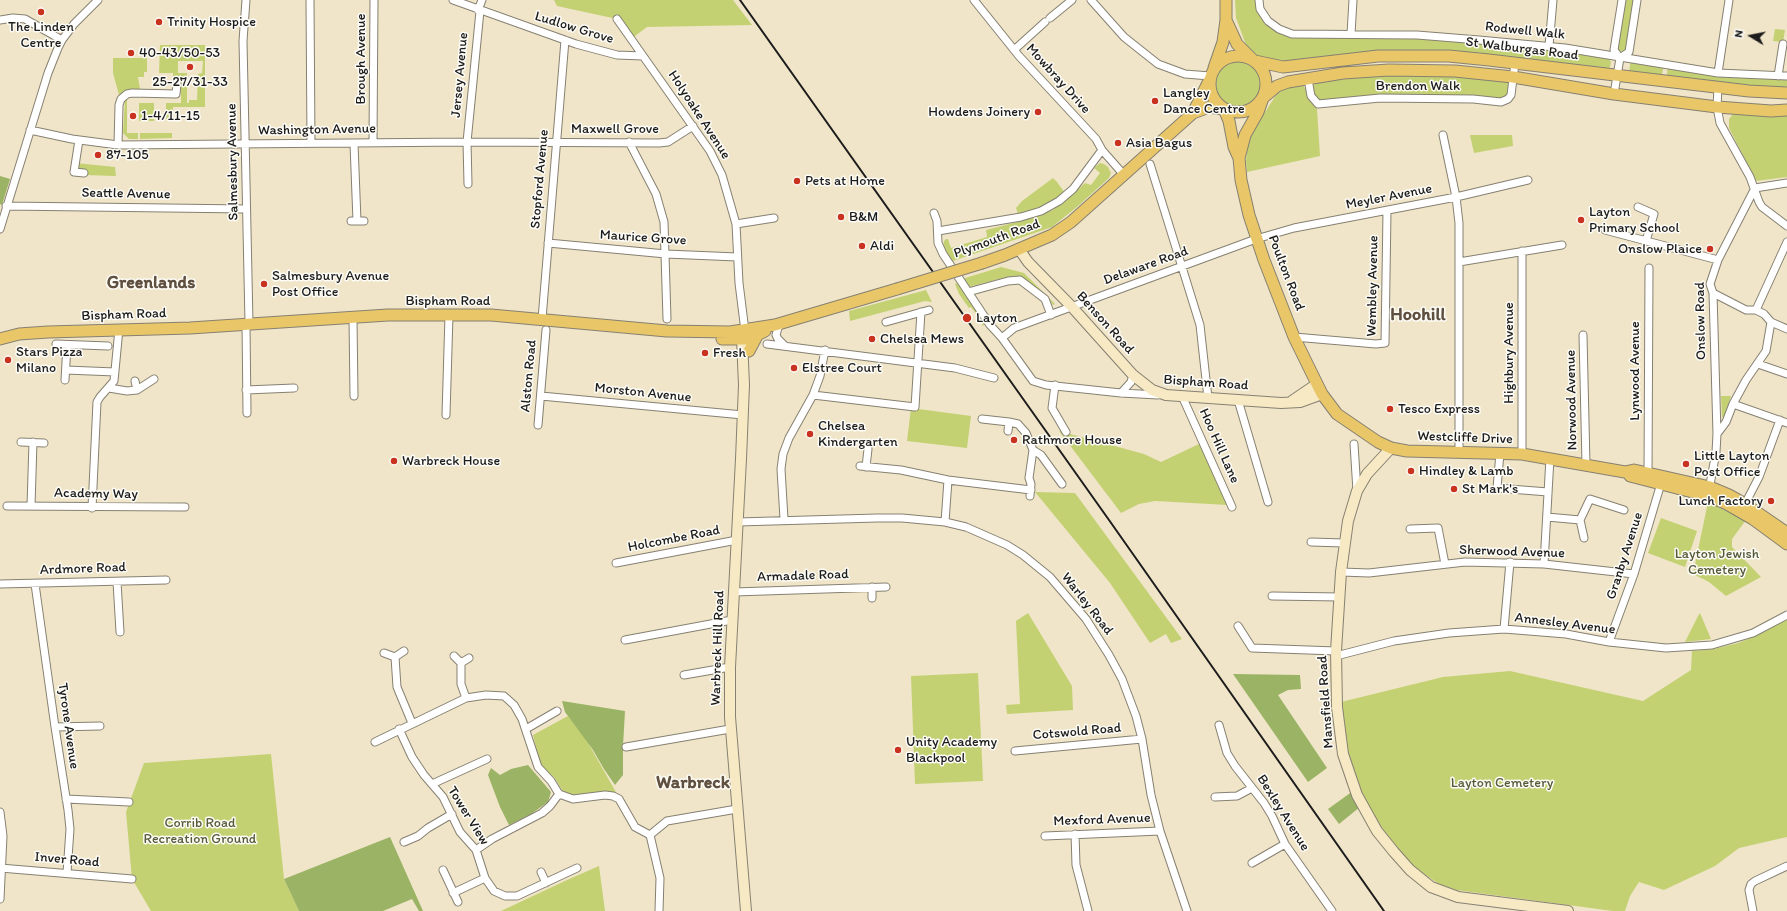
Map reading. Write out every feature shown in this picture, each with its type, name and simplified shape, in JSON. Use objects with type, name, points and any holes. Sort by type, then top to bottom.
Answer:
[{"type":"main road","points":[[1226,0],[1226,20],[1221,47],[1210,76],[1213,97],[1223,109],[1237,112],[1247,110],[1263,98],[1266,86],[1265,75],[1254,60],[1245,53],[1238,44],[1226,20]]},
{"type":"main road","name":"St Walburgas Road","points":[[1254,60],[1283,67],[1350,58],[1418,55],[1464,57],[1718,87],[1787,93]]},
{"type":"main road","points":[[1210,76],[1224,60],[1233,56],[1240,56],[1254,60]]},
{"type":"main road","name":"St Walburgas Road","points":[[1263,98],[1282,84],[1344,73],[1389,70],[1455,71],[1717,107],[1770,111],[1787,110]]},
{"type":"main road","name":"Plymouth Road","points":[[1193,113],[1210,76]]},
{"type":"main road","name":"Poulton Road","points":[[1239,158],[1245,135],[1258,112],[1263,98]]},
{"type":"main road","name":"Plymouth Road","points":[[748,336],[778,324],[982,263],[1052,235],[1064,228],[1193,113],[1208,107],[1223,109]]},
{"type":"main road","name":"Poulton Road","points":[[1223,109],[1229,121],[1234,147],[1239,158],[1241,180],[1256,239],[1294,337],[1319,389]]},
{"type":"main road","name":"Benson Road","points":[[1019,249],[1028,262],[1072,307],[1133,374],[1152,390],[1166,395]]},
{"type":"main road","name":"Benson Road","points":[[1005,255],[1017,257],[1028,262]]},
{"type":"main road","name":"Bispham Road","points":[[0,339],[19,334],[247,324],[388,315],[491,315],[680,332],[730,332],[748,336]]},
{"type":"main road","points":[[748,336],[749,351]]},
{"type":"main road","name":"Warbreck Hill Road","points":[[746,911],[730,730],[730,667],[742,415],[748,336]]},
{"type":"main road","name":"Warbreck Hill Road","points":[[744,384],[749,351]]},
{"type":"main road","name":"Bispham Road","points":[[1166,395],[1288,403],[1319,389]]},
{"type":"main road","name":"Westcliffe Drive","points":[[1319,389],[1337,414],[1378,442],[1391,448],[1416,452],[1522,454],[1625,472],[1632,477],[1648,477],[1729,495],[1745,504],[1787,533]]},
{"type":"main road","name":"Mansfield Road","points":[[1391,448],[1367,474],[1356,491],[1348,521],[1341,572],[1336,653],[1339,729],[1345,760],[1357,795],[1377,831],[1410,870],[1431,887],[1453,896],[1568,911]]},
{"type":"main road","name":"Westcliffe Drive","points":[[1709,491],[1741,511],[1787,544]]},
{"type":"street","points":[[0,229],[48,73],[62,40],[98,0]]},
{"type":"street","name":"Salmesbury Avenue","points":[[246,0],[243,41],[246,144],[247,413]]},
{"type":"street","points":[[310,0],[311,143]]},
{"type":"street","name":"Brough Avenue","points":[[373,143],[374,0]]},
{"type":"street","name":"Ludlow Grove","points":[[453,0],[565,40],[617,55],[643,56]]},
{"type":"street","name":"Jersey Avenue","points":[[468,184],[467,142],[479,10],[482,0]]},
{"type":"street","name":"Mowbray Drive","points":[[974,0],[1014,50],[1096,139],[1102,150],[1124,175]]},
{"type":"street","points":[[1014,50],[1072,0]]},
{"type":"street","points":[[1091,0],[1124,37],[1158,64],[1185,74],[1210,76]]},
{"type":"street","name":"Rodwell Walk","points":[[1259,0],[1260,8],[1264,17],[1273,25],[1287,33],[1435,36],[1549,46],[1718,73],[1787,76]]},
{"type":"street","points":[[1351,34],[1353,0]]},
{"type":"street","points":[[1549,46],[1553,0]]},
{"type":"street","points":[[1620,58],[1614,50],[1622,0]]},
{"type":"street","points":[[1614,94],[1620,58],[1629,52],[1637,0]]},
{"type":"street","points":[[1718,73],[1729,0]]},
{"type":"street","points":[[0,20],[13,18],[25,19],[62,40]]},
{"type":"street","name":"Holyoake Avenue","points":[[617,19],[712,154],[722,175],[736,224],[737,257],[748,336]]},
{"type":"street","name":"Stopford Avenue","points":[[542,319],[565,40]]},
{"type":"street","points":[[1778,76],[1782,44]]},
{"type":"street","name":"Brendon Walk","points":[[1308,79],[1311,96],[1318,104],[1380,98],[1502,102],[1508,99],[1511,95],[1515,63]]},
{"type":"street","points":[[118,144],[119,105],[124,96],[132,93],[176,98],[177,84]]},
{"type":"street","points":[[1718,87],[1717,107],[1720,123],[1754,188],[1762,207],[1787,226]]},
{"type":"street","name":"Maxwell Grove","points":[[556,142],[668,142],[693,126]]},
{"type":"street","name":"Washington Avenue","points":[[30,130],[79,140],[118,144],[556,142]]},
{"type":"street","points":[[1442,135],[1456,197],[1459,223],[1459,452]]},
{"type":"street","points":[[79,140],[74,172],[84,173]]},
{"type":"street","points":[[629,142],[656,194],[664,222],[667,319]]},
{"type":"street","points":[[354,144],[357,221]]},
{"type":"street","name":"Plymouth Road","points":[[938,231],[1022,217],[1049,207],[1059,201],[1078,184],[1102,150]]},
{"type":"street","points":[[1150,164],[1200,325],[1208,398]]},
{"type":"street","name":"Meyler Avenue","points":[[1256,239],[1294,228],[1456,197],[1528,180]]},
{"type":"street","points":[[1754,188],[1787,183]]},
{"type":"street","name":"Onslow Road","points":[[1709,491],[1716,452],[1717,434],[1713,293],[1710,284],[1718,260],[1754,188]]},
{"type":"street","name":"Seattle Avenue","points":[[6,206],[246,209]]},
{"type":"street","points":[[1638,207],[1654,214],[1646,241]]},
{"type":"street","name":"Wembley Avenue","points":[[1294,337],[1376,344],[1386,343],[1387,211]]},
{"type":"street","name":"Bispham Road","points":[[934,213],[937,221],[938,243],[943,254],[990,326],[1002,338],[1026,372],[1036,382],[1055,386],[1122,393],[1166,395]]},
{"type":"street","points":[[736,224],[774,218]]},
{"type":"street","points":[[1605,230],[1718,260]]},
{"type":"street","name":"Delaware Road","points":[[1002,338],[1014,328],[1256,239]]},
{"type":"street","points":[[1756,310],[1787,242]]},
{"type":"street","name":"Maurice Grove","points":[[548,244],[666,254],[737,257]]},
{"type":"street","points":[[1459,262],[1562,245]]},
{"type":"street","name":"Highbury Avenue","points":[[1522,252],[1522,454]]},
{"type":"street","name":"Lynwood Avenue","points":[[1648,477],[1649,268]]},
{"type":"street","points":[[968,292],[1008,281],[1020,280],[1045,299],[1051,315]]},
{"type":"street","points":[[1713,293],[1746,310],[1756,310],[1764,314],[1771,322],[1787,329]]},
{"type":"street","points":[[813,396],[915,407],[917,363],[925,311],[886,322]]},
{"type":"street","points":[[446,415],[450,315]]},
{"type":"street","points":[[353,318],[354,396]]},
{"type":"street","points":[[1717,434],[1726,422],[1733,404],[1746,380],[1766,351],[1771,322]]},
{"type":"street","points":[[778,324],[776,334],[778,339],[785,346]]},
{"type":"street","points":[[92,508],[97,402],[114,382],[119,329]]},
{"type":"street","name":"Alston Road","points":[[538,425],[546,330]]},
{"type":"street","name":"Norwood Avenue","points":[[1583,335],[1586,465]]},
{"type":"street","points":[[56,344],[108,346]]},
{"type":"street","points":[[767,344],[825,350],[955,368],[994,378]]},
{"type":"street","points":[[65,380],[67,345]]},
{"type":"street","points":[[784,520],[781,469],[783,454],[789,438],[813,396],[820,376],[825,350]]},
{"type":"street","points":[[1758,364],[1787,374]]},
{"type":"street","points":[[66,370],[115,372]]},
{"type":"street","points":[[1122,393],[1131,382],[1133,374]]},
{"type":"street","points":[[109,388],[127,391],[137,390],[154,379]]},
{"type":"street","points":[[135,381],[137,390]]},
{"type":"street","points":[[1055,386],[1052,408],[1066,432]]},
{"type":"street","points":[[246,390],[294,388]]},
{"type":"street","name":"Morston Avenue","points":[[541,396],[742,415]]},
{"type":"street","name":"Hoo Hill Lane","points":[[1182,396],[1232,507]]},
{"type":"street","points":[[1238,400],[1268,502]]},
{"type":"street","points":[[1733,404],[1787,423]]},
{"type":"street","points":[[868,450],[863,467],[915,472],[948,480],[1030,493],[1031,484],[1029,478],[1033,450],[1030,440],[1022,428],[1009,422],[982,419]]},
{"type":"street","points":[[1745,504],[1759,477],[1780,420]]},
{"type":"street","points":[[1008,431],[1009,422]]},
{"type":"street","points":[[21,442],[44,442]]},
{"type":"street","points":[[31,506],[33,442]]},
{"type":"street","name":"Mansfield Road","points":[[1354,444],[1356,491]]},
{"type":"street","points":[[1033,450],[1041,455],[1062,484]]},
{"type":"street","points":[[1500,453],[1497,488],[1548,492]]},
{"type":"street","points":[[1544,564],[1550,458]]},
{"type":"street","points":[[944,522],[948,480]]},
{"type":"street","name":"Granby Avenue","points":[[1609,642],[1634,574],[1662,480]]},
{"type":"street","points":[[1584,538],[1580,520],[1590,499],[1624,510]]},
{"type":"street","name":"Academy Way","points":[[7,506],[92,508],[185,507]]},
{"type":"street","points":[[1547,517],[1580,520]]},
{"type":"street","name":"Warley Road","points":[[738,522],[902,518],[944,522],[966,527],[1007,545],[1050,577],[1071,600],[1109,655],[1122,679],[1136,716],[1142,739],[1151,795],[1160,831],[1187,911]]},
{"type":"street","points":[[1410,529],[1438,528],[1445,564]]},
{"type":"street","name":"Holcombe Road","points":[[616,563],[737,540]]},
{"type":"street","points":[[1311,542],[1344,543]]},
{"type":"street","name":"Sherwood Avenue","points":[[1341,572],[1369,573],[1465,562],[1510,562],[1544,564],[1634,574]]},
{"type":"street","points":[[1504,629],[1510,562]]},
{"type":"street","name":"Ardmore Road","points":[[0,584],[166,580]]},
{"type":"street","points":[[117,582],[120,632]]},
{"type":"street","name":"Tyrone Avenue","points":[[35,584],[70,829],[67,873]]},
{"type":"street","points":[[872,587],[872,598]]},
{"type":"street","name":"Armadale Road","points":[[734,592],[886,587]]},
{"type":"street","points":[[1272,596],[1340,597]]},
{"type":"street","name":"Annesley Avenue","points":[[1238,626],[1252,648],[1336,653],[1394,641],[1449,633],[1504,629],[1566,634],[1609,642],[1666,648],[1712,645],[1753,634],[1787,615]]},
{"type":"street","points":[[625,640],[732,620]]},
{"type":"street","points":[[395,657],[404,651]]},
{"type":"street","points":[[384,653],[395,657]]},
{"type":"street","points":[[454,656],[461,663],[461,684],[466,698]]},
{"type":"street","points":[[395,657],[397,687],[412,722]]},
{"type":"street","points":[[461,663],[469,658]]},
{"type":"street","points":[[684,675],[730,667]]},
{"type":"street","points":[[375,742],[412,722],[466,698],[486,694],[504,696],[514,705],[526,729],[536,762],[559,794],[573,799],[606,794],[620,799],[635,827],[650,835],[660,878],[659,911]]},
{"type":"street","points":[[526,729],[556,711]]},
{"type":"street","points":[[55,727],[100,726]]},
{"type":"street","name":"Bexley Avenue","points":[[1219,726],[1227,753],[1272,816],[1285,844],[1331,909]]},
{"type":"street","name":"Tower View","points":[[399,729],[412,757],[443,797],[460,832],[476,850],[485,878],[494,891],[511,897],[517,896],[577,868]]},
{"type":"street","points":[[626,747],[730,730]]},
{"type":"street","name":"Cotswold Road","points":[[1014,751],[1142,739]]},
{"type":"street","points":[[432,784],[487,759]]},
{"type":"street","points":[[1215,797],[1237,796],[1252,788]]},
{"type":"street","points":[[476,850],[492,839],[542,813],[550,806],[559,794]]},
{"type":"street","points":[[66,799],[129,802]]},
{"type":"street","points":[[650,835],[667,821],[737,809]]},
{"type":"street","points":[[0,812],[3,836],[0,899]]},
{"type":"street","points":[[404,842],[418,836],[428,828],[452,814]]},
{"type":"street","name":"Mexford Avenue","points":[[1045,836],[1160,831]]},
{"type":"street","points":[[1075,834],[1076,865],[1088,911]]},
{"type":"street","points":[[1252,863],[1285,844]]},
{"type":"street","points":[[1753,911],[1749,890],[1751,884],[1787,866]]},
{"type":"street","name":"Inver Road","points":[[1,869],[132,879]]},
{"type":"street","points":[[443,870],[458,902]]},
{"type":"street","points":[[541,872],[546,883]]},
{"type":"street","points":[[453,893],[485,878]]},
{"type":"street","points":[[1322,911],[1331,909]]},
{"type":"green space","points":[[554,0],[733,0],[752,25],[647,27],[631,39],[617,19],[557,6]]},
{"type":"green space","points":[[1235,0],[1259,0],[1264,17],[1287,33],[1357,34],[1507,44],[1509,50],[1516,51],[1526,45],[1606,55],[1611,62],[1610,67],[1603,73],[1418,55],[1287,67],[1257,59],[1246,45],[1236,18]]},
{"type":"green space","points":[[1622,0],[1637,0],[1629,52],[1614,50]]},
{"type":"green space","points":[[1775,29],[1785,30],[1783,42],[1773,41]]},
{"type":"green space","points":[[160,45],[205,45],[205,107],[173,107],[173,119],[166,119],[166,103],[181,103],[181,83],[173,83],[173,73],[159,73]],"holes":[[[178,61],[203,61],[202,73],[198,74],[197,100],[189,100],[189,103],[187,103],[187,73],[178,73]]]},
{"type":"green space","points":[[113,58],[147,58],[147,72],[144,72],[144,77],[138,77],[140,89],[129,90],[119,95],[113,73]]},
{"type":"green space","points":[[1631,59],[1664,64],[1661,80],[1629,72]]},
{"type":"green space","points":[[1233,60],[1243,60],[1255,67],[1262,79],[1262,89],[1255,101],[1243,108],[1233,108],[1225,104],[1218,97],[1214,89],[1214,79],[1218,71],[1225,64]]},
{"type":"green space","points":[[1668,65],[1787,76],[1787,93],[1666,81]]},
{"type":"green space","points":[[1392,74],[1447,75],[1505,80],[1510,86],[1508,99],[1380,98],[1321,100],[1315,98],[1312,92],[1313,86],[1317,82]]},
{"type":"green space","points":[[1303,85],[1317,109],[1320,156],[1247,172],[1246,160],[1251,134],[1276,95],[1283,89]]},
{"type":"green space","points":[[125,100],[127,100],[127,133],[138,133],[138,139],[129,139],[123,133]]},
{"type":"green space","points":[[139,103],[154,103],[154,121],[139,121]]},
{"type":"green space","points":[[1737,109],[1787,110],[1787,177],[1756,181],[1729,128],[1729,119]]},
{"type":"green space","points":[[140,133],[172,133],[172,138],[140,139]]},
{"type":"green space","points":[[1470,135],[1512,135],[1513,146],[1474,153]]},
{"type":"green space","points":[[76,163],[115,167],[116,176],[84,175],[84,170],[75,168]]},
{"type":"green space","points":[[1100,163],[1108,167],[1111,173],[1109,178],[1052,227],[950,262],[943,247],[946,239],[948,239],[951,248],[987,237],[986,230],[1025,220],[1053,210],[1085,183],[1091,185],[1100,173],[1094,168]]},
{"type":"green space","points":[[0,176],[10,179],[2,205],[0,204]]},
{"type":"green space","points":[[1053,178],[1065,193],[1042,208],[1018,214],[1016,208],[1022,201]]},
{"type":"green space","points":[[1001,267],[1024,273],[1045,294],[1021,278],[1003,278],[968,287],[962,279]]},
{"type":"green space","points":[[957,283],[986,324],[982,326],[983,323],[971,307],[969,308],[959,294],[955,284]]},
{"type":"green space","points":[[926,290],[932,302],[925,301],[850,321],[849,311]]},
{"type":"green space","points":[[1045,294],[1055,304],[1053,305]]},
{"type":"green space","points":[[1721,396],[1731,396],[1724,417],[1722,417]]},
{"type":"green space","points":[[911,408],[971,416],[967,448],[907,441]]},
{"type":"green space","points":[[1059,431],[1144,454],[1161,462],[1201,443],[1228,505],[1155,501],[1139,504],[1121,513]]},
{"type":"green space","points":[[1035,492],[1075,493],[1182,639],[1171,643],[1166,634],[1150,643],[1110,583]]},
{"type":"green space","name":"Layton Jewish Cemetery","points":[[1708,502],[1746,520],[1732,539],[1732,547],[1761,577],[1726,596],[1709,582],[1693,574]]},
{"type":"green space","points":[[1661,518],[1697,531],[1685,567],[1648,553]]},
{"type":"green space","points":[[1028,613],[1072,686],[1073,710],[1007,714],[1006,705],[1020,704],[1016,621]]},
{"type":"green space","points":[[1700,613],[1711,639],[1685,642],[1698,616]]},
{"type":"green space","name":"Layton Cemetery","points":[[1787,619],[1787,837],[1739,848],[1715,866],[1664,890],[1639,882],[1630,896],[1625,911],[1613,911],[1456,890],[1439,884],[1415,868],[1393,845],[1360,793],[1346,745],[1341,702],[1443,677],[1510,671],[1643,701],[1691,670],[1692,651],[1714,649],[1738,643],[1756,636]]},
{"type":"green space","points":[[978,673],[983,781],[915,784],[911,676]]},
{"type":"green space","points":[[1233,674],[1300,675],[1301,689],[1288,690],[1278,695],[1327,768],[1308,782]]},
{"type":"green space","points":[[562,701],[625,711],[623,775],[615,785],[593,750],[565,712]]},
{"type":"green space","points":[[568,716],[587,741],[617,794],[604,792],[582,796],[564,793],[554,777],[543,768],[539,759],[533,735]]},
{"type":"green space","name":"Corrib Road Recreation Ground","points":[[271,754],[284,879],[299,911],[151,911],[132,879],[126,812],[144,763]]},
{"type":"green space","points":[[528,765],[551,792],[548,802],[531,814],[509,825],[500,807],[488,775],[491,768],[500,775],[511,769]]},
{"type":"green space","points":[[1353,791],[1360,807],[1339,824],[1328,809]]},
{"type":"green space","points":[[390,837],[423,911],[419,911],[412,899],[383,911],[299,911],[284,879]]},
{"type":"green space","points":[[599,866],[605,911],[501,911],[567,880]]},
{"type":"railway","points":[[740,0],[1384,911]]},
{"type":"place","name":"The Linden Centre","points":[[41,12]]},
{"type":"place","name":"Trinity Hospice","points":[[159,22]]},
{"type":"place","name":"40-43/50-53","points":[[131,53]]},
{"type":"place","name":"25-27/31-33","points":[[190,67]]},
{"type":"place","name":"Langley Dance Centre","points":[[1155,101]]},
{"type":"place","name":"Howdens Joinery","points":[[1038,112]]},
{"type":"place","name":"1-4/11-15","points":[[133,116]]},
{"type":"place","name":"Asia Bagus","points":[[1118,143]]},
{"type":"place","name":"87-105","points":[[98,155]]},
{"type":"place","name":"Pets at Home","points":[[797,181]]},
{"type":"place","name":"B&M","points":[[841,217]]},
{"type":"place","name":"Layton Primary School","points":[[1581,220]]},
{"type":"place","name":"Aldi","points":[[862,246]]},
{"type":"place","name":"Onslow Plaice","points":[[1710,249]]},
{"type":"place","name":"Salmesbury Avenue Post Office","points":[[264,284]]},
{"type":"place","name":"Layton","points":[[967,318]]},
{"type":"place","name":"Chelsea Mews","points":[[872,339]]},
{"type":"place","name":"Fresh","points":[[705,353]]},
{"type":"place","name":"Stars Pizza Milano","points":[[8,360]]},
{"type":"place","name":"Elstree Court","points":[[794,368]]},
{"type":"place","name":"Tesco Express","points":[[1390,409]]},
{"type":"place","name":"Chelsea Kindergarten","points":[[810,434]]},
{"type":"place","name":"Rathmore House","points":[[1014,440]]},
{"type":"place","name":"Warbreck House","points":[[394,461]]},
{"type":"place","name":"Little Layton Post Office","points":[[1686,464]]},
{"type":"place","name":"Hindley & Lamb","points":[[1411,471]]},
{"type":"place","name":"St Mark's","points":[[1454,489]]},
{"type":"place","name":"Lunch Factory","points":[[1771,501]]},
{"type":"place","name":"Unity Academy Blackpool","points":[[898,750]]},
{"type":"district","name":"Greenlands","points":[[151,283]]},
{"type":"district","name":"Hoohill","points":[[1418,315]]},
{"type":"district","name":"Warbreck","points":[[693,783]]}]
